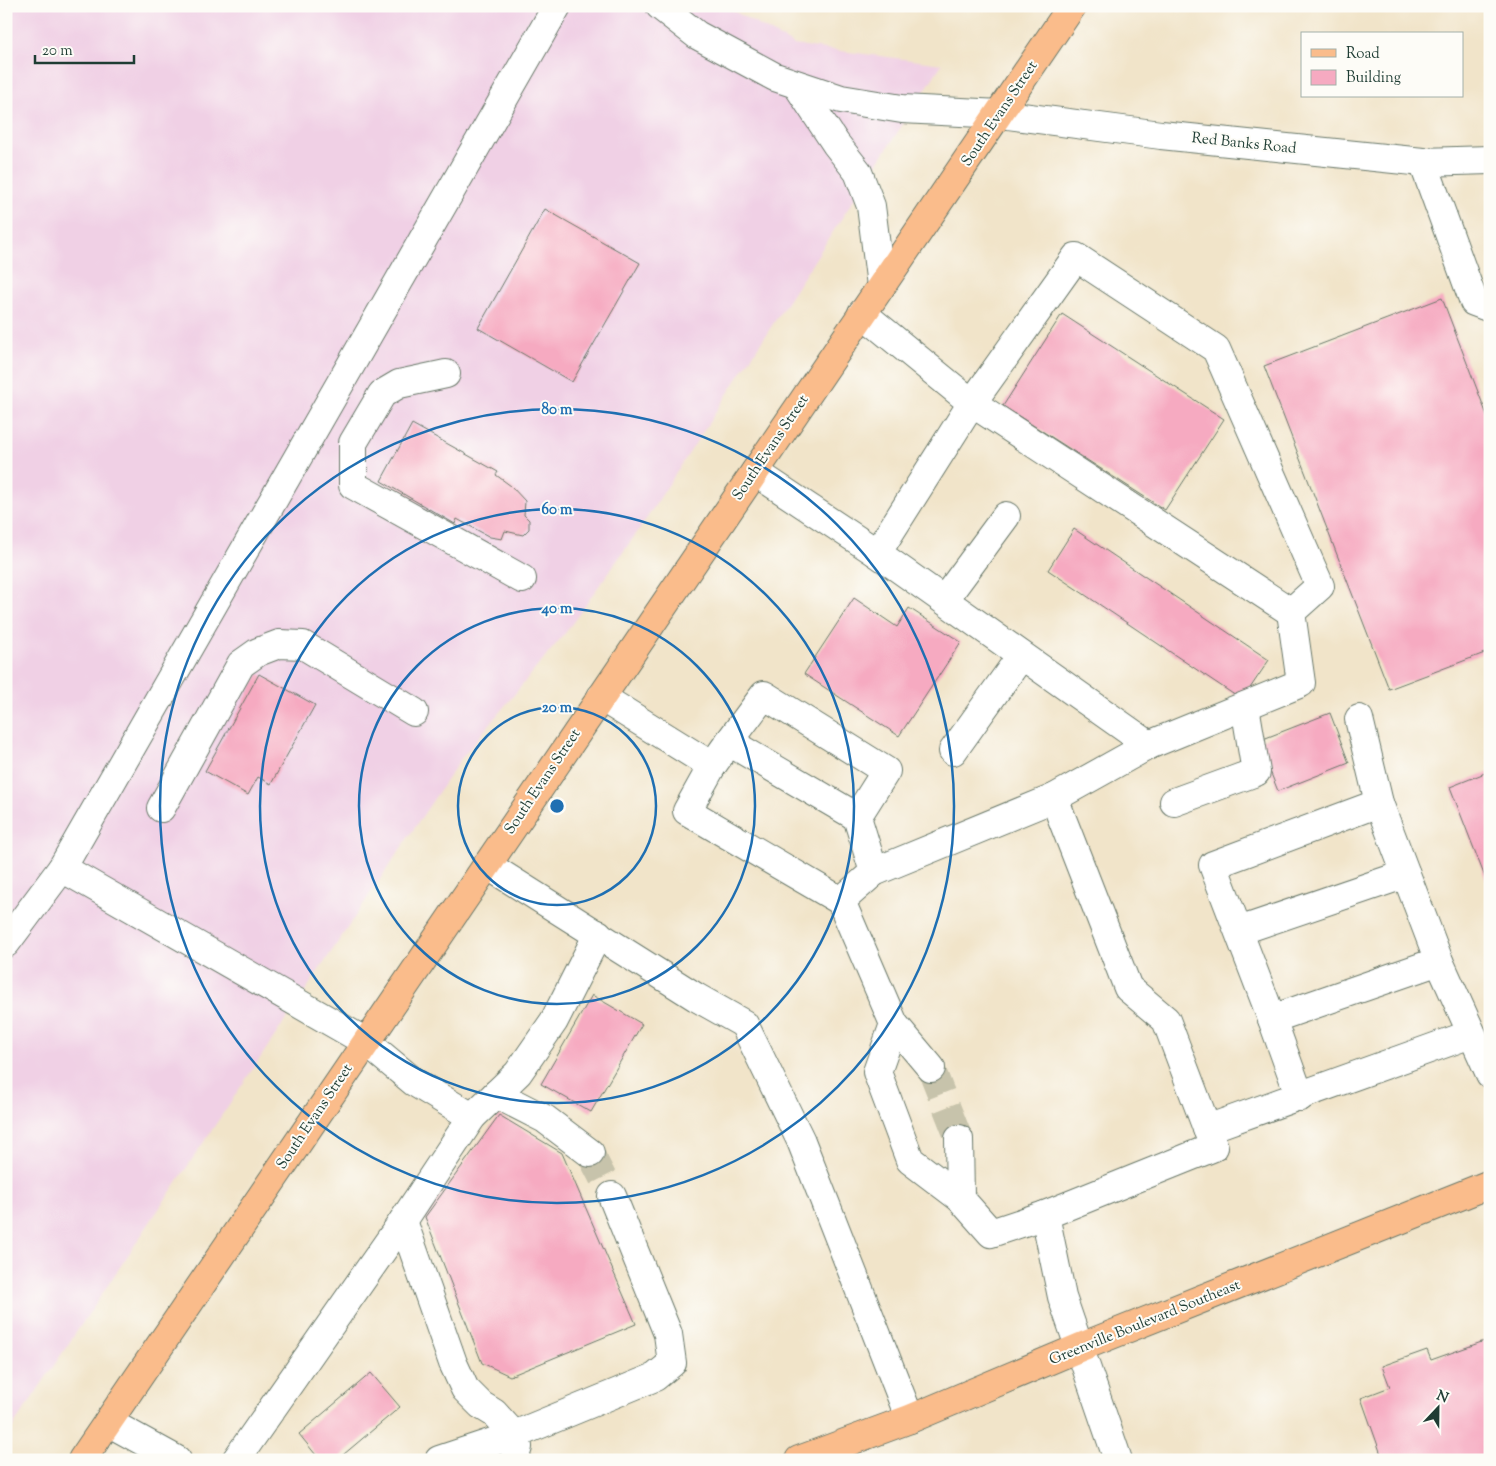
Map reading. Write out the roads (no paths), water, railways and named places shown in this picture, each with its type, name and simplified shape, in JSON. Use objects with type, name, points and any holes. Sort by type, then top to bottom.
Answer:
[{"type":"main road","name":"South Evans Street","points":[[82,1460],[1072,6]]},
{"type":"main road","name":"Greenville Boulevard Southeast","points":[[799,1460],[910,1419],[1081,1347],[1490,1184]]},
{"type":"street","points":[[6,943],[62,868],[556,6]]},
{"type":"street","name":"Red Banks Road","points":[[660,6],[697,36],[775,78],[841,100],[902,109],[1000,114],[1161,135],[1424,162],[1490,160]]},
{"type":"street","points":[[796,85],[836,144],[858,172],[871,206],[881,286]]},
{"type":"street","points":[[1424,162],[1474,302],[1490,308]]},
{"type":"street","points":[[877,553],[972,403],[1076,257],[1216,349],[1320,586],[1291,612]]},
{"type":"street","points":[[841,901],[874,872],[1054,798],[1149,745],[1301,683],[1291,612],[972,403],[862,313]]},
{"type":"street","points":[[446,374],[399,384],[382,394],[353,443],[353,485],[522,579]]},
{"type":"street","points":[[755,472],[877,553],[1149,745]]},
{"type":"street","points":[[944,600],[1006,516]]},
{"type":"street","points":[[161,808],[241,664],[258,652],[279,644],[303,645],[414,712]]},
{"type":"street","points":[[953,751],[1021,656]]},
{"type":"street","points":[[857,817],[886,771],[764,695],[712,766],[687,811],[841,901],[894,1024],[931,1068]]},
{"type":"street","points":[[601,697],[712,766]]},
{"type":"street","points":[[1174,802],[1256,772],[1245,706]]},
{"type":"street","points":[[1359,719],[1379,803],[1439,961],[1490,1074]]},
{"type":"street","points":[[729,742],[857,817],[874,872]]},
{"type":"street","points":[[894,1024],[877,1072],[910,1160],[960,1198],[991,1232],[1045,1215],[1214,1147],[1166,1020],[1128,988],[1054,798]]},
{"type":"street","points":[[1300,1097],[1213,866],[1379,803]]},
{"type":"street","points":[[487,864],[696,997],[744,1024],[800,1141],[910,1419]]},
{"type":"street","points":[[62,868],[366,1042],[414,1082],[472,1116]]},
{"type":"street","points":[[1239,931],[1406,874]]},
{"type":"street","points":[[236,1460],[403,1222],[472,1116],[518,1073],[554,1021],[598,934]]},
{"type":"street","points":[[1272,1019],[1439,961]]},
{"type":"street","points":[[1207,1129],[1471,1034]]},
{"type":"street","points":[[496,1094],[545,1119],[590,1154]]},
{"type":"street","points":[[959,1139],[960,1198]]},
{"type":"street","points":[[441,1459],[520,1450],[655,1378],[672,1363],[668,1334],[612,1196]]},
{"type":"street","points":[[1045,1215],[1062,1297],[1081,1347],[1118,1460]]},
{"type":"street","points":[[403,1222],[464,1389],[481,1405],[494,1413],[520,1450]]},
{"type":"street","points":[[108,1422],[177,1460]]},
{"type":"tunnel","points":[[931,1068],[959,1139]]},
{"type":"tunnel","points":[[590,1153],[612,1196]]}]
